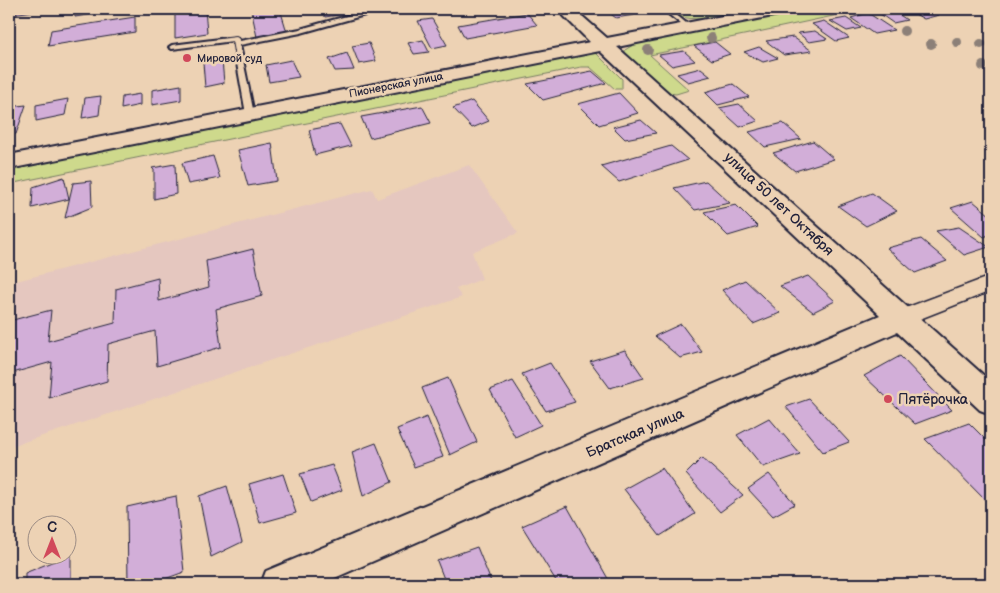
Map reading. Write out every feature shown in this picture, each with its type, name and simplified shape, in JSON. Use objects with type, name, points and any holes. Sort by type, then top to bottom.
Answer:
[{"type":"main road","name":"улица 50 лет Октября","points":[[564,9],[605,44],[991,401]]},
{"type":"main road","name":"Пионерская улица","points":[[9,162],[783,9]]},
{"type":"main road","name":"Братская улица","points":[[279,584],[902,318]]},
{"type":"street","name":"Братская улица","points":[[902,318],[991,282]]},
{"type":"lane","points":[[236,44],[301,31],[376,11],[375,9]]},
{"type":"lane","points":[[665,9],[688,27]]},
{"type":"lane","points":[[172,46],[236,38],[250,114]]},
{"type":"shaded area","points":[[469,165],[518,233],[472,252],[482,279],[456,289],[462,297],[9,447],[9,283],[372,189],[377,199]]},
{"type":"green space","points":[[687,9],[752,9],[700,19],[680,16],[671,12]]},
{"type":"green space","points":[[801,9],[866,9],[650,55],[689,90],[676,94],[669,93],[625,55],[625,50],[639,41]]},
{"type":"green space","points":[[593,52],[622,79],[622,89],[615,89],[590,67],[581,67],[9,184],[9,167]]},
{"type":"building","points":[[13,9],[48,9],[12,14]]},
{"type":"building","points":[[75,9],[116,9],[116,10],[75,17]]},
{"type":"building","points":[[175,9],[205,9],[207,33],[175,38]]},
{"type":"building","points":[[251,9],[280,9],[287,32],[257,37]]},
{"type":"building","points":[[322,9],[356,9],[357,12],[325,17]]},
{"type":"building","points":[[604,9],[627,9],[634,15],[616,18]]},
{"type":"building","points":[[891,9],[907,20],[893,23],[876,11]]},
{"type":"building","points":[[906,9],[928,9],[939,15],[924,19]]},
{"type":"building","points":[[527,13],[537,25],[465,38],[458,25]]},
{"type":"building","points":[[868,13],[894,30],[874,34],[851,18]]},
{"type":"building","points":[[135,17],[135,32],[48,46],[51,30]]},
{"type":"building","points":[[846,18],[861,28],[847,31],[830,21]]},
{"type":"building","points":[[432,19],[447,45],[432,48],[418,21]]},
{"type":"building","points":[[824,21],[849,38],[836,41],[812,24]]},
{"type":"building","points":[[815,31],[827,39],[809,42],[798,33]]},
{"type":"building","points":[[793,37],[812,51],[784,55],[766,41]]},
{"type":"building","points":[[423,40],[429,52],[414,54],[408,43]]},
{"type":"building","points":[[715,42],[730,54],[712,60],[694,46]]},
{"type":"building","points":[[369,43],[376,61],[359,64],[352,46]]},
{"type":"building","points":[[759,47],[778,58],[763,62],[744,52]]},
{"type":"building","points":[[684,51],[695,61],[672,66],[659,55]]},
{"type":"building","points":[[347,53],[354,70],[335,71],[329,59]]},
{"type":"building","points":[[222,60],[224,83],[205,87],[203,63]]},
{"type":"building","points":[[291,60],[299,77],[269,82],[266,65]]},
{"type":"building","points":[[701,68],[711,76],[688,82],[677,74]]},
{"type":"building","points":[[592,71],[606,83],[543,100],[527,84]]},
{"type":"building","points":[[733,84],[749,97],[718,105],[705,92]]},
{"type":"building","points":[[181,85],[181,100],[152,105],[152,90]]},
{"type":"building","points":[[619,93],[638,113],[599,125],[578,104]]},
{"type":"building","points":[[140,94],[140,105],[121,109],[122,97]]},
{"type":"building","points":[[101,96],[99,115],[82,118],[85,98]]},
{"type":"building","points":[[68,99],[65,115],[36,121],[36,105]]},
{"type":"building","points":[[472,101],[489,121],[472,128],[453,108]]},
{"type":"building","points":[[739,104],[758,121],[740,127],[719,108]]},
{"type":"building","points":[[26,105],[16,134],[9,135],[9,107]]},
{"type":"building","points":[[422,106],[431,123],[370,138],[361,117]]},
{"type":"building","points":[[641,120],[656,133],[625,139],[613,127]]},
{"type":"building","points":[[783,123],[801,139],[765,147],[749,132]]},
{"type":"building","points":[[340,124],[351,146],[315,155],[309,130]]},
{"type":"building","points":[[813,141],[834,159],[795,171],[773,153]]},
{"type":"building","points":[[272,143],[277,181],[248,186],[238,150]]},
{"type":"building","points":[[671,146],[688,160],[619,182],[601,166]]},
{"type":"building","points":[[213,156],[220,178],[188,184],[182,163]]},
{"type":"building","points":[[175,164],[176,194],[154,199],[154,170],[152,168]]},
{"type":"building","points":[[64,177],[69,199],[32,208],[33,187]]},
{"type":"building","points":[[91,181],[92,207],[65,218],[73,183]]},
{"type":"building","points":[[706,181],[730,203],[695,210],[674,188]]},
{"type":"building","points":[[872,193],[897,211],[866,226],[838,206]]},
{"type":"building","points":[[973,201],[991,216],[991,234],[984,237],[951,208]]},
{"type":"building","points":[[736,205],[758,227],[728,236],[704,212]]},
{"type":"building","points":[[959,227],[989,247],[964,255],[936,231]]},
{"type":"building","points":[[921,239],[947,261],[915,273],[887,248]]},
{"type":"building","points":[[253,249],[262,296],[216,309],[221,347],[157,366],[155,331],[108,344],[107,381],[49,398],[52,362],[9,374],[9,321],[51,310],[48,341],[115,323],[116,289],[158,278],[159,301],[209,287],[206,261]]},
{"type":"building","points":[[808,276],[835,301],[813,312],[780,286]]},
{"type":"building","points":[[745,280],[780,313],[753,324],[722,290]]},
{"type":"building","points":[[681,324],[702,352],[680,358],[655,336]]},
{"type":"building","points":[[625,350],[644,378],[610,388],[590,361]]},
{"type":"building","points":[[900,356],[952,410],[915,424],[864,376]]},
{"type":"building","points":[[550,363],[575,402],[546,411],[522,374]]},
{"type":"building","points":[[448,378],[477,442],[450,455],[422,388]]},
{"type":"building","points":[[513,381],[541,425],[515,437],[490,390]]},
{"type":"building","points":[[809,399],[849,442],[823,452],[786,407]]},
{"type":"building","points":[[427,417],[443,457],[414,467],[397,429]]},
{"type":"building","points":[[769,418],[800,454],[763,467],[737,435]]},
{"type":"building","points":[[969,423],[991,445],[991,506],[925,439]]},
{"type":"building","points":[[376,443],[392,482],[363,496],[352,452]]},
{"type":"building","points":[[702,458],[743,495],[720,512],[686,474]]},
{"type":"building","points":[[332,465],[342,490],[311,502],[300,474]]},
{"type":"building","points":[[662,468],[695,514],[660,536],[624,489]]},
{"type":"building","points":[[283,474],[296,513],[260,523],[249,484]]},
{"type":"building","points":[[769,474],[795,504],[773,516],[748,489]]},
{"type":"building","points":[[227,486],[242,542],[211,557],[199,496]]},
{"type":"building","points":[[176,496],[184,572],[151,584],[128,584],[127,507]]},
{"type":"building","points":[[567,506],[611,584],[558,584],[522,526]]},
{"type":"building","points":[[477,547],[492,584],[446,584],[437,561]]},
{"type":"building","points":[[42,566],[71,566],[71,584],[25,584],[25,573]]},
{"type":"building","points":[[413,578],[417,584],[394,584]]},
{"type":"place","name":"Мировой суд","points":[[187,58]]},
{"type":"place","name":"Пятёрочка","points":[[888,399]]}]
